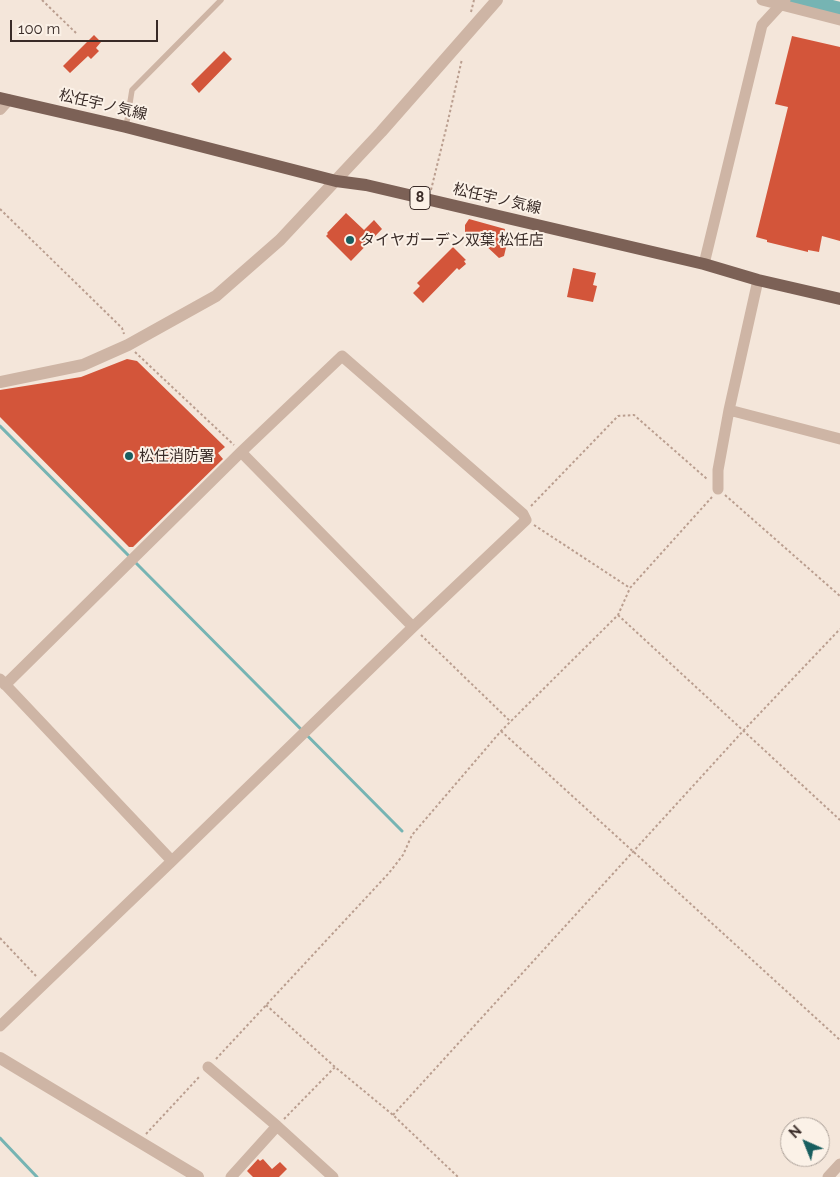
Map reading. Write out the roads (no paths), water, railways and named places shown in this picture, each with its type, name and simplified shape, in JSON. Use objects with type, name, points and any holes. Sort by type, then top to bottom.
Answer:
[{"type":"main road","name":"松任宇ノ気線","points":[[3,102],[126,127],[336,181],[366,185],[704,264],[758,280],[840,298]]},
{"type":"street","points":[[0,382],[83,365],[128,346],[216,296],[280,240],[381,132],[497,0]]},
{"type":"street","points":[[762,0],[783,3],[840,20]]},
{"type":"street","points":[[704,264],[762,25],[783,3]]},
{"type":"street","points":[[718,489],[718,470],[729,410],[758,280]]},
{"type":"street","points":[[0,1026],[172,862],[525,517],[342,356],[3,682],[172,862]]},
{"type":"street","points":[[729,410],[840,439]]},
{"type":"street","points":[[241,452],[413,627]]},
{"type":"street","points":[[0,1058],[198,1177]]},
{"type":"street","points":[[208,1067],[333,1177]]},
{"type":"street","points":[[231,1177],[277,1126]]},
{"type":"street","points":[[828,1177],[840,1164]]},
{"type":"lane","points":[[126,127],[132,90],[221,0]]},
{"type":"waterway","points":[[795,0],[840,11]]},
{"type":"waterway","points":[[0,426],[130,557]]},
{"type":"waterway","points":[[134,561],[402,831]]},
{"type":"waterway","points":[[0,1138],[37,1177]]},
{"type":"place","name":"タイヤガーデン双葉 松任店","points":[[350,240]]},
{"type":"place","name":"松任消防署","points":[[129,456]]}]
